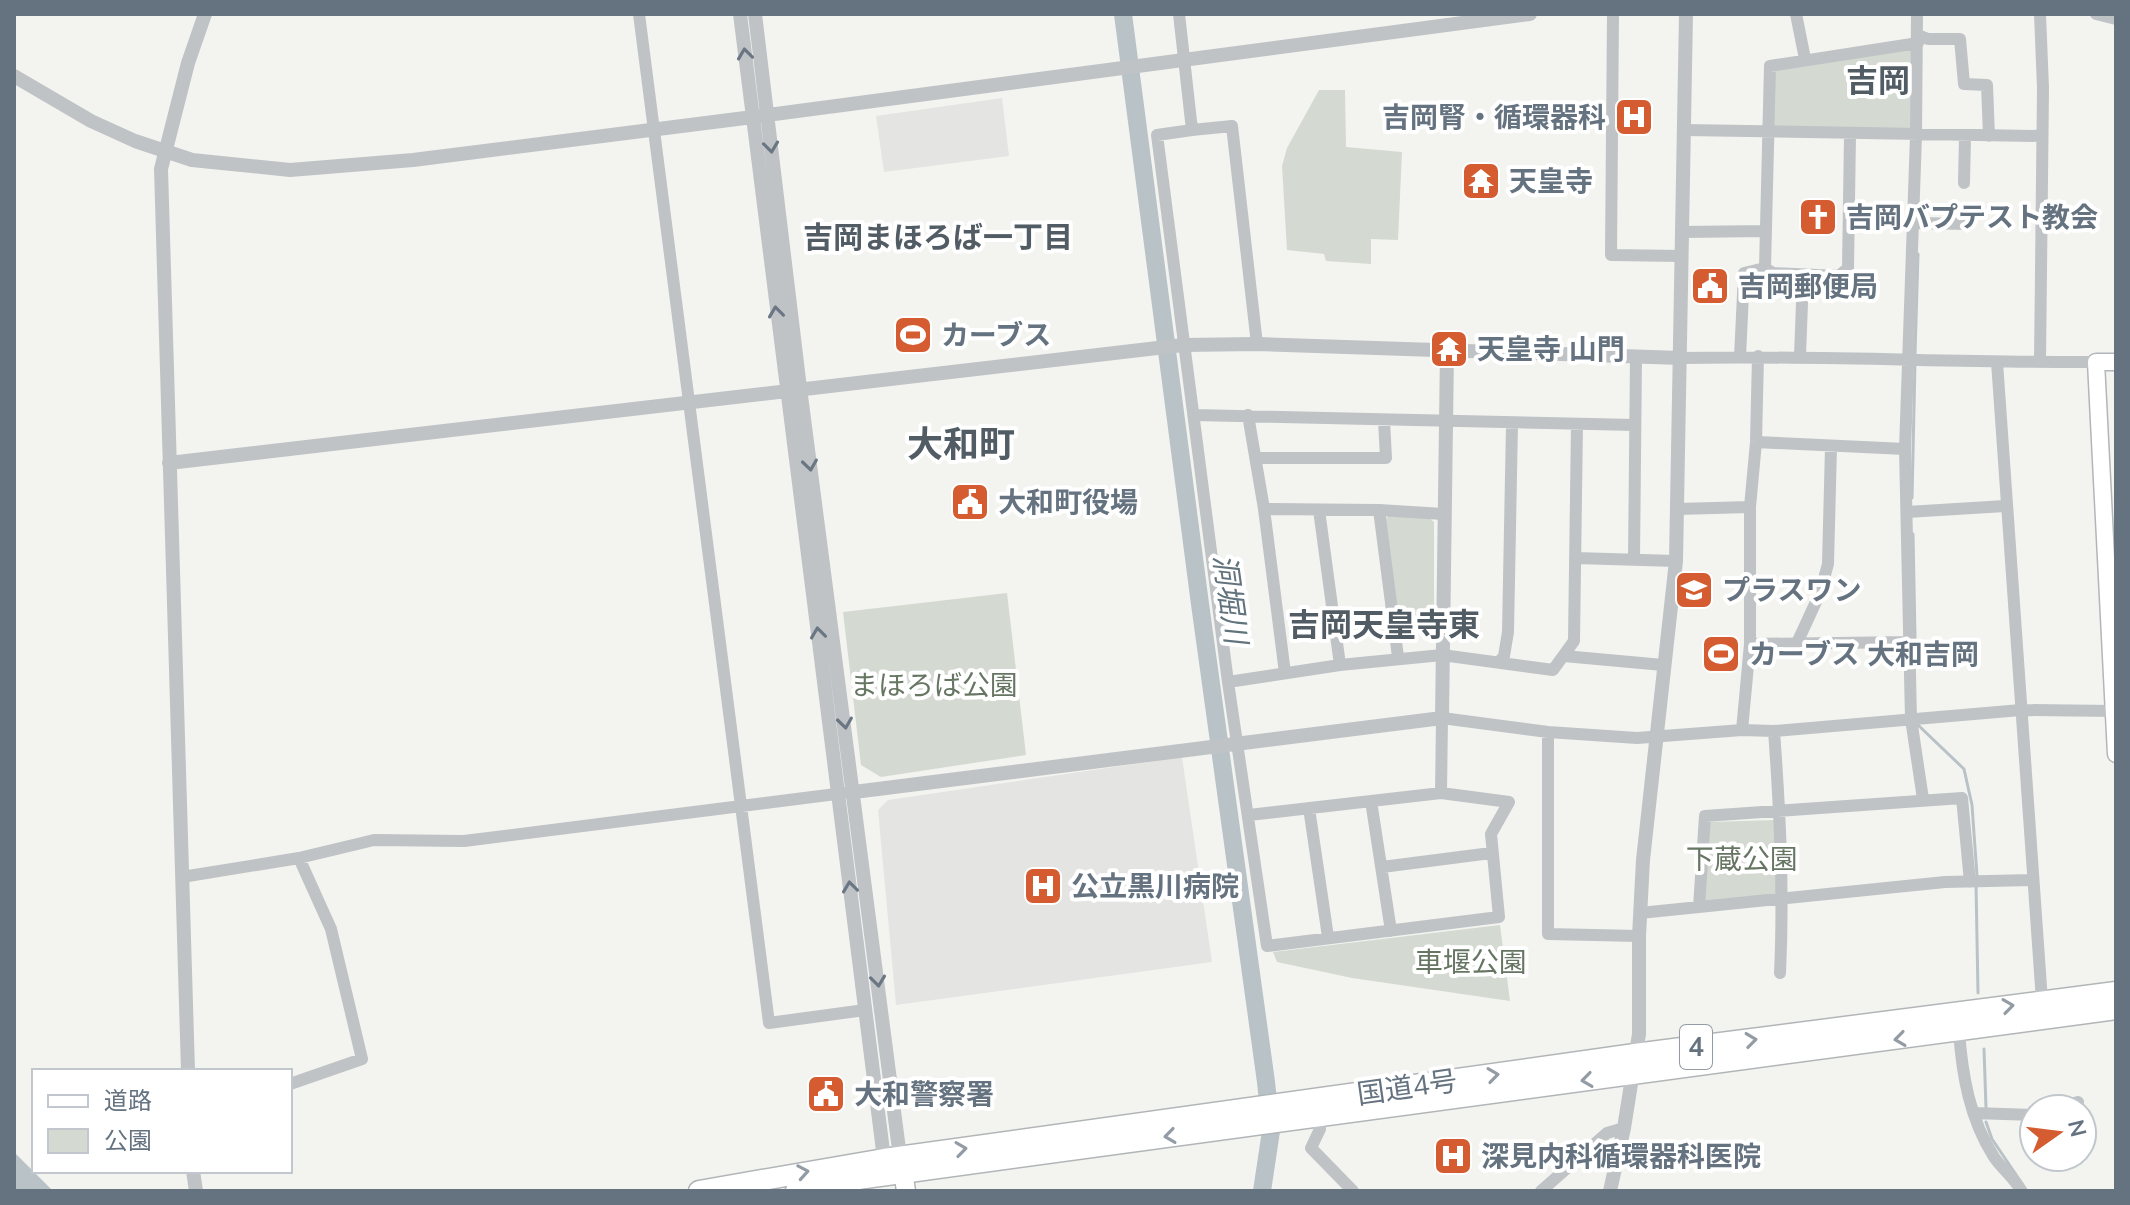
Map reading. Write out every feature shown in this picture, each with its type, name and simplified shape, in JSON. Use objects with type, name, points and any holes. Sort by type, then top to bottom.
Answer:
[{"type":"highway","name":"国道4号","points":[[1277,1114],[1319,1116],[1634,1064],[2116,992]]},
{"type":"highway","name":"国道4号","points":[[796,1191],[1247,1117],[1634,1064],[1959,1031],[2116,1009]]},
{"type":"highway","name":"国道4号","points":[[699,1191],[895,1175]]},
{"type":"main road","points":[[2116,362],[2096,362],[2116,754]]},
{"type":"street","points":[[188,1069],[161,169],[188,63],[205,14]]},
{"type":"street","points":[[639,14],[769,1023],[865,1010]]},
{"type":"street","points":[[740,14],[760,116]]},
{"type":"street","points":[[755,14],[760,116],[865,1010],[895,1175]]},
{"type":"street","points":[[1179,14],[1192,130]]},
{"type":"street","points":[[14,76],[91,121],[135,141],[192,160],[290,170],[413,160],[654,130],[1184,62],[1486,17],[1530,14]]},
{"type":"street","points":[[1613,14],[1611,255],[1682,256]]},
{"type":"street","points":[[1610,1191],[1639,1034],[1643,860],[1676,561],[1686,14]]},
{"type":"street","points":[[1796,14],[1805,59]]},
{"type":"street","points":[[1917,14],[1921,38],[1921,136],[1905,449],[1911,512],[1910,642],[1923,799]]},
{"type":"street","points":[[2040,14],[2040,362]]},
{"type":"street","points":[[2096,14],[2116,19]]},
{"type":"street","points":[[1765,268],[1770,66],[1921,38],[1960,39],[1964,84],[1987,85],[1989,136]]},
{"type":"street","points":[[1249,815],[1441,793],[1509,802],[1491,834],[1499,917],[1267,946],[1228,682],[1194,415],[1177,345],[1157,135],[1232,126],[1257,344]]},
{"type":"street","points":[[1684,130],[2041,136]]},
{"type":"street","points":[[1740,357],[1744,273],[1765,268],[1773,273],[1839,276],[1848,268],[1850,135]]},
{"type":"street","points":[[1964,183],[1965,136]]},
{"type":"street","points":[[1918,223],[1968,224]]},
{"type":"street","points":[[1682,232],[1766,231]]},
{"type":"street","points":[[1800,356],[1803,276]]},
{"type":"street","points":[[169,463],[1177,345],[1257,344],[1681,358],[1800,356],[1928,361],[2096,362]]},
{"type":"street","points":[[1441,793],[1447,351]]},
{"type":"street","points":[[1742,730],[1750,644],[1750,507],[1756,442],[1758,356]]},
{"type":"street","points":[[1634,559],[1636,357]]},
{"type":"street","points":[[1997,362],[2042,1001]]},
{"type":"street","points":[[793,389],[854,792],[895,1175]]},
{"type":"street","points":[[1194,415],[1635,425]]},
{"type":"street","points":[[1248,415],[1264,509],[1285,673]]},
{"type":"street","points":[[1256,458],[1386,458],[1384,420]]},
{"type":"street","points":[[1499,662],[1504,656],[1508,632],[1512,424]]},
{"type":"street","points":[[1228,682],[1398,657],[1442,655],[1553,670],[1574,641],[1577,424]]},
{"type":"street","points":[[1756,442],[1905,449]]},
{"type":"street","points":[[1797,643],[1820,593],[1828,564],[1831,447]]},
{"type":"street","points":[[1911,512],[2005,506]]},
{"type":"street","points":[[1678,509],[1750,507]]},
{"type":"street","points":[[1264,509],[1443,514]]},
{"type":"street","points":[[1319,510],[1340,665]]},
{"type":"street","points":[[1379,510],[1398,657]]},
{"type":"street","points":[[1575,558],[1676,561]]},
{"type":"street","points":[[1750,644],[1910,642]]},
{"type":"street","points":[[1564,656],[1663,665]]},
{"type":"street","points":[[182,877],[299,858],[374,840],[464,841],[1442,718],[1548,732],[1637,738],[1742,730],[1774,731],[2021,710],[2114,711]]},
{"type":"street","points":[[1774,731],[1783,899],[1780,973]]},
{"type":"street","points":[[1548,732],[1548,934],[1639,936]]},
{"type":"street","points":[[1699,907],[1705,816],[1962,798],[1975,882]]},
{"type":"street","points":[[1371,801],[1391,931]]},
{"type":"street","points":[[1309,808],[1328,937]]},
{"type":"street","points":[[1382,867],[1491,853]]},
{"type":"street","points":[[292,1083],[362,1059],[331,929],[299,858]]},
{"type":"street","points":[[1640,913],[1945,882],[2032,880]]},
{"type":"street","points":[[1959,1031],[1961,1062],[1974,1113],[1994,1158],[2021,1191]]},
{"type":"street","points":[[1974,1113],[2018,1114]]},
{"type":"street","points":[[1319,1116],[1320,1129],[1311,1148],[1353,1191]]},
{"type":"street","points":[[1541,1191],[1607,1133],[1624,1128]]},
{"type":"shaded area","points":[[1002,98],[1009,156],[884,172],[876,116]]},
{"type":"shaded area","name":"公立黒川病院","points":[[1182,757],[1212,962],[896,1005],[878,810],[888,800]]},
{"type":"shaded area","points":[[14,1152],[53,1191],[14,1191]]},
{"type":"green space","points":[[1917,47],[1915,132],[1777,129],[1771,123],[1774,69]]},
{"type":"green space","points":[[1319,90],[1345,90],[1346,147],[1402,152],[1398,240],[1371,239],[1371,264],[1326,261],[1324,254],[1287,250],[1282,166],[1287,148]]},
{"type":"green space","points":[[1388,516],[1428,517],[1434,522],[1434,630],[1400,633],[1383,522]]},
{"type":"green space","name":"まほろば公園","points":[[1007,593],[1026,755],[881,777],[861,765],[843,612]]},
{"type":"green space","name":"下蔵公園","points":[[1775,820],[1779,896],[1703,901],[1709,822]]},
{"type":"green space","name":"車堰公園","points":[[1500,925],[1510,1001],[1352,978],[1277,962],[1273,952]]},
{"type":"waterway","name":"洞堀川","points":[[1123,14],[1266,1082],[1271,1131],[1262,1191]]},
{"type":"waterway","points":[[1915,354],[1918,254]]},
{"type":"waterway","points":[[1912,498],[1915,362]]},
{"type":"waterway","points":[[1913,534],[1915,638]]},
{"type":"waterway","points":[[1918,725],[1964,769],[1972,805],[1977,876]]},
{"type":"waterway","points":[[1976,884],[1978,993]]},
{"type":"waterway","points":[[1984,1049],[1986,1108]]},
{"type":"waterway","points":[[1986,1122],[1992,1139],[2027,1191]]},
{"type":"place","name":"吉岡腎・循環器科","points":[[1634,117]]},
{"type":"place","name":"天皇寺","points":[[1481,181]]},
{"type":"place","name":"吉岡バプテスト教会","points":[[1818,217]]},
{"type":"place","name":"吉岡郵便局","points":[[1710,286]]},
{"type":"place","name":"カーブス","points":[[913,335]]},
{"type":"place","name":"天皇寺 山門","points":[[1449,349]]},
{"type":"place","name":"大和町役場","points":[[970,502]]},
{"type":"place","name":"プラスワン","points":[[1694,590]]},
{"type":"place","name":"カーブス 大和吉岡","points":[[1721,654]]},
{"type":"place","name":"公立黒川病院","points":[[1043,886]]},
{"type":"place","name":"大和警察署","points":[[826,1094]]},
{"type":"place","name":"深見内科循環器科医院","points":[[1453,1156]]},
{"type":"district","name":"吉岡","points":[[1878,81]]},
{"type":"district","name":"吉岡まほろば一丁目","points":[[938,238]]},
{"type":"district","name":"大和町","points":[[961,444]]},
{"type":"district","name":"吉岡天皇寺東","points":[[1384,625]]}]
